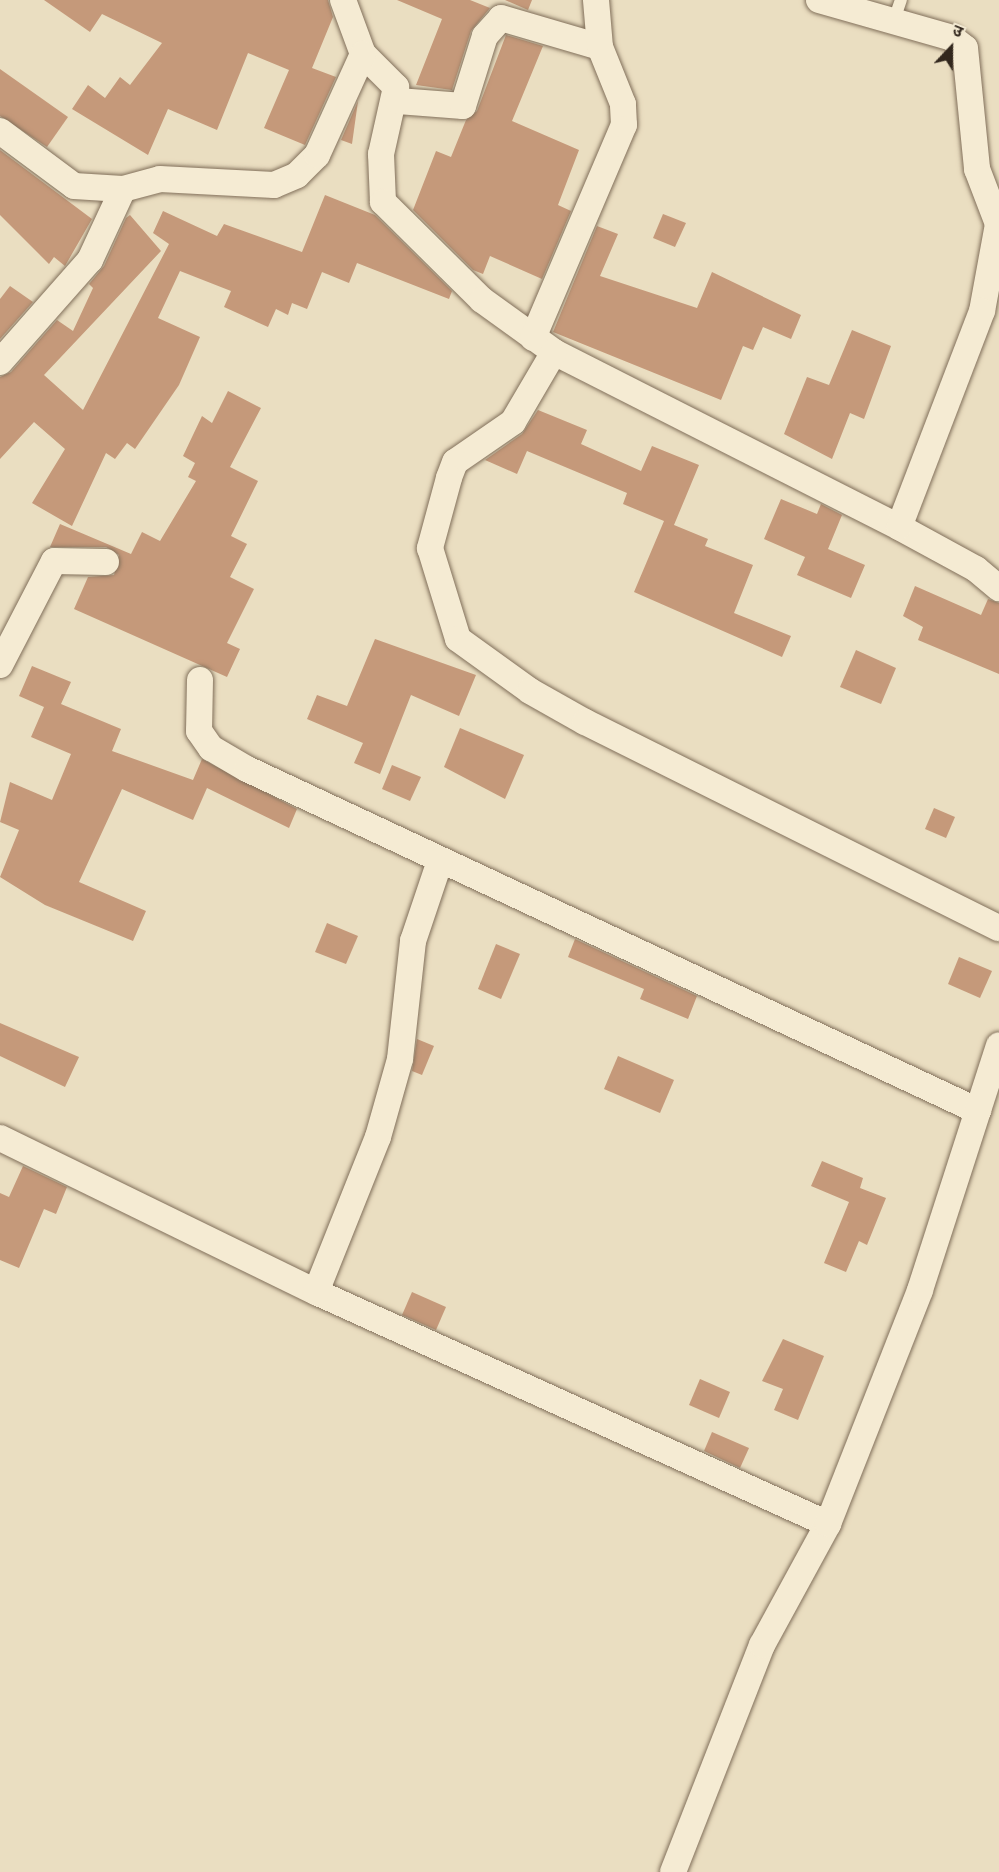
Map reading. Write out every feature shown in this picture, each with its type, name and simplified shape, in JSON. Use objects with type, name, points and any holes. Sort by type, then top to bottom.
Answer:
[{"type":"street","points":[[344,0],[363,54],[388,74],[398,101],[381,154],[383,202],[482,300],[543,345],[899,526],[976,569],[999,588]]},
{"type":"street","points":[[596,0],[600,47],[623,104],[624,125],[513,422],[455,462],[449,478],[430,548],[458,639],[530,691],[585,722],[999,928]]},
{"type":"street","points":[[819,0],[897,10],[952,38],[966,48],[977,169],[998,224],[982,310],[899,526]]},
{"type":"street","points":[[398,101],[463,106],[485,36],[501,18],[600,47]]},
{"type":"street","points":[[0,131],[74,186],[123,189],[160,178],[258,186],[287,181],[316,154],[363,54]]},
{"type":"street","points":[[0,362],[90,260],[123,189]]},
{"type":"street","points":[[0,665],[54,561],[106,562]]},
{"type":"street","points":[[200,680],[199,731],[211,748],[440,861],[978,1111]]},
{"type":"street","points":[[316,1292],[378,1137],[400,1059],[413,941],[440,861]]},
{"type":"street","points":[[673,1872],[758,1656],[828,1524],[920,1290],[999,1045]]},
{"type":"street","points":[[0,1138],[316,1292],[828,1524]]},
{"type":"building","points":[[44,0],[328,0],[333,17],[312,68],[336,77],[305,145],[264,128],[289,70],[248,53],[217,130],[168,109],[148,155],[72,109],[88,85],[105,98],[120,77],[130,85],[162,43],[102,14],[90,32]]},
{"type":"building","points":[[397,0],[470,0],[490,8],[471,31],[452,90],[416,85],[442,19]]},
{"type":"building","points":[[505,0],[532,0],[528,10]]},
{"type":"building","points":[[506,35],[543,46],[512,121],[579,150],[558,205],[571,211],[542,279],[490,256],[483,274],[473,270],[413,210],[436,151],[451,157],[466,120],[477,111]]},
{"type":"building","points":[[0,69],[68,117],[47,147],[0,116]]},
{"type":"building","points":[[358,101],[352,144],[341,140]]},
{"type":"building","points":[[0,150],[92,219],[65,266],[54,257],[49,264],[0,215]]},
{"type":"building","points":[[325,195],[375,215],[452,291],[449,299],[357,263],[349,283],[322,272],[307,309],[292,303],[288,315],[276,309],[268,327],[224,307],[231,291],[180,271],[158,318],[200,337],[179,385],[135,449],[127,443],[115,459],[106,453],[72,526],[32,503],[65,449],[34,422],[0,459],[0,377],[11,372],[57,320],[73,331],[93,288],[89,284],[104,266],[126,218],[130,215],[161,251],[44,375],[83,410],[169,244],[153,233],[163,211],[217,236],[224,224],[302,252]]},
{"type":"building","points":[[663,214],[686,223],[675,247],[653,238]]},
{"type":"building","points":[[597,226],[618,234],[600,276],[697,308],[712,272],[801,315],[791,339],[763,327],[753,350],[743,346],[721,400],[553,332]]},
{"type":"building","points":[[10,286],[33,302],[0,339],[0,299]]},
{"type":"building","points":[[852,330],[891,346],[864,419],[850,413],[832,459],[784,434],[807,377],[829,385]]},
{"type":"building","points":[[228,391],[261,408],[230,467],[258,481],[231,536],[247,544],[230,577],[254,589],[227,643],[240,649],[227,677],[74,609],[88,577],[114,575],[119,555],[106,547],[50,547],[60,524],[131,554],[142,532],[160,541],[196,481],[188,477],[195,463],[183,456],[202,416],[212,423]]},
{"type":"building","points":[[538,410],[587,430],[581,444],[641,471],[652,446],[699,465],[674,525],[708,539],[705,546],[753,565],[734,613],[791,636],[782,657],[634,592],[664,521],[623,504],[627,493],[527,451],[517,474],[485,460],[522,434]]},
{"type":"building","points":[[781,499],[817,514],[821,504],[842,515],[828,549],[865,565],[851,598],[797,575],[805,557],[764,539]]},
{"type":"building","points":[[915,586],[981,615],[988,599],[999,603],[999,674],[918,640],[923,627],[903,616]]},
{"type":"building","points":[[375,639],[476,675],[459,716],[411,695],[380,774],[354,763],[363,743],[307,719],[317,695],[347,706]]},
{"type":"building","points":[[856,650],[896,668],[881,704],[840,687]]},
{"type":"building","points":[[32,666],[71,682],[61,704],[121,729],[112,751],[193,780],[202,759],[297,809],[289,828],[207,788],[193,820],[122,789],[79,882],[146,911],[133,941],[45,905],[0,877],[19,830],[0,822],[10,782],[52,800],[71,754],[31,737],[44,707],[19,696]]},
{"type":"building","points":[[460,728],[524,755],[505,799],[444,767]]},
{"type":"building","points":[[392,765],[421,777],[410,801],[382,789]]},
{"type":"building","points":[[934,808],[955,817],[946,838],[925,829]]},
{"type":"building","points":[[327,923],[358,936],[346,964],[315,952]]},
{"type":"building","points":[[575,939],[697,996],[688,1019],[640,999],[644,989],[568,957]]},
{"type":"building","points":[[496,944],[520,954],[501,999],[478,989]]},
{"type":"building","points":[[959,957],[992,971],[980,998],[948,984]]},
{"type":"building","points":[[0,1023],[79,1057],[65,1087],[0,1056]]},
{"type":"building","points":[[417,1039],[434,1046],[422,1075],[412,1071]]},
{"type":"building","points":[[618,1056],[674,1080],[660,1113],[604,1089]]},
{"type":"building","points":[[822,1161],[863,1178],[860,1188],[886,1198],[867,1245],[859,1241],[846,1272],[824,1263],[849,1202],[811,1186]]},
{"type":"building","points":[[23,1166],[67,1187],[56,1214],[44,1209],[19,1268],[0,1260],[0,1193],[9,1197]]},
{"type":"building","points":[[412,1292],[446,1307],[436,1330],[402,1315]]},
{"type":"building","points":[[783,1339],[824,1356],[798,1420],[774,1410],[783,1389],[762,1381]]},
{"type":"building","points":[[700,1379],[730,1392],[719,1418],[689,1405]]},
{"type":"building","points":[[712,1432],[749,1448],[740,1468],[704,1451]]}]
